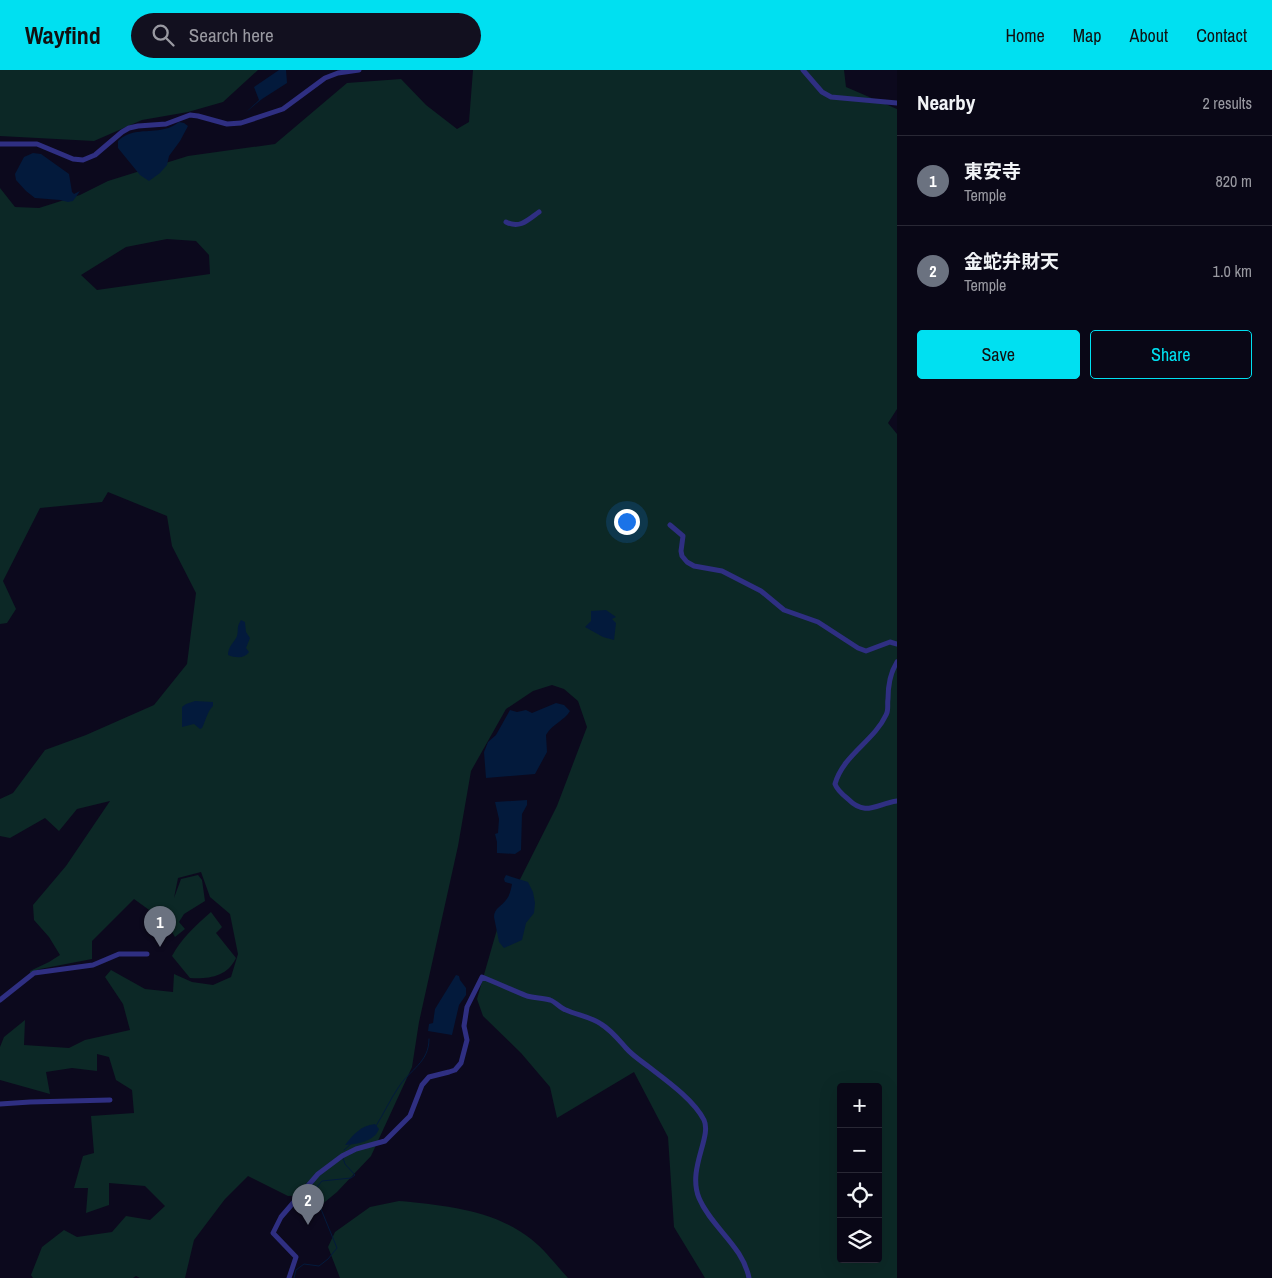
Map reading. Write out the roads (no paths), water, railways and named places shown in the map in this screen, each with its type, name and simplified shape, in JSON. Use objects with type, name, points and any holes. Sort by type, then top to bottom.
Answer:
[{"type":"street","points":[[0,144],[37,144],[73,160],[83,160],[95,155],[129,128],[166,124],[190,115],[228,124],[241,123],[283,109],[325,78],[338,73],[359,70]]},
{"type":"street","points":[[803,70],[822,92],[831,97],[897,103]]},
{"type":"street","points":[[506,222],[513,225],[523,224],[539,212]]},
{"type":"street","points":[[670,525],[683,536],[681,551],[686,562],[694,566],[722,571],[761,590],[784,610],[818,622],[858,648],[866,650],[890,642],[897,644]]},
{"type":"street","points":[[897,662],[890,679],[887,714],[879,726],[847,762],[836,778],[835,784],[840,792],[859,808],[872,808],[897,801]]},
{"type":"street","points":[[0,1000],[34,973],[93,965],[118,954],[147,954]]},
{"type":"street","points":[[289,1278],[296,1257],[273,1233],[281,1216],[318,1174],[342,1156],[356,1149],[385,1141],[410,1116],[422,1085],[429,1077],[455,1070],[461,1063],[467,1040],[464,1026],[467,1007],[482,977],[529,996],[548,1000],[563,1009],[601,1024],[613,1033],[641,1061],[667,1081],[696,1109],[704,1120],[705,1126],[694,1175],[696,1189],[704,1208],[738,1253],[749,1278]]},
{"type":"street","points":[[0,1104],[110,1100]]},
{"type":"water","points":[[279,70],[286,70],[287,83],[262,99],[245,113],[259,100],[254,87]]},
{"type":"water","points":[[179,122],[188,126],[169,156],[167,165],[149,181],[140,175],[118,148],[118,141],[128,134],[166,129]]},
{"type":"water","points":[[33,153],[41,154],[69,174],[72,192],[74,194],[80,191],[73,201],[35,198],[16,180],[15,174],[24,157]]},
{"type":"water","points":[[606,610],[616,617],[612,619],[616,623],[614,640],[603,637],[585,627],[591,621],[591,611]]},
{"type":"water","points":[[241,620],[245,622],[246,632],[250,638],[246,648],[249,652],[242,657],[234,657],[228,655],[228,652],[237,636]]},
{"type":"water","points":[[195,701],[213,702],[213,706],[202,728],[200,729],[194,724],[182,727],[182,707]]},
{"type":"water","points":[[556,703],[564,705],[570,711],[546,735],[547,752],[535,774],[486,778],[484,752],[488,742],[496,735],[510,710],[517,712],[526,710],[532,713]]},
{"type":"water","points":[[527,800],[527,805],[522,814],[521,850],[515,854],[497,853],[495,834],[498,833],[499,819],[495,802]]},
{"type":"water","points":[[506,875],[528,882],[533,892],[535,903],[534,913],[526,923],[522,940],[504,948],[499,942],[494,917],[495,911],[506,900],[511,890],[512,884],[505,882],[504,879]]},
{"type":"water","points":[[456,975],[459,976],[466,988],[466,995],[459,1005],[452,1035],[428,1031],[429,1024],[433,1023],[435,1009]]},
{"type":"water","points":[[375,1124],[379,1129],[369,1140],[345,1145],[361,1129]]},
{"type":"waterway","points":[[376,1126],[398,1088],[426,1054],[429,1039]]},
{"type":"waterway","points":[[344,1150],[351,1144]]},
{"type":"waterway","points":[[294,1278],[296,1270],[304,1264],[319,1266],[337,1248],[316,1197],[316,1188],[322,1181],[351,1178],[355,1175],[345,1164],[343,1158]]},
{"type":"place","name":"東安寺","points":[[160,947]]},
{"type":"place","name":"金蛇弁財天","points":[[308,1225]]}]
